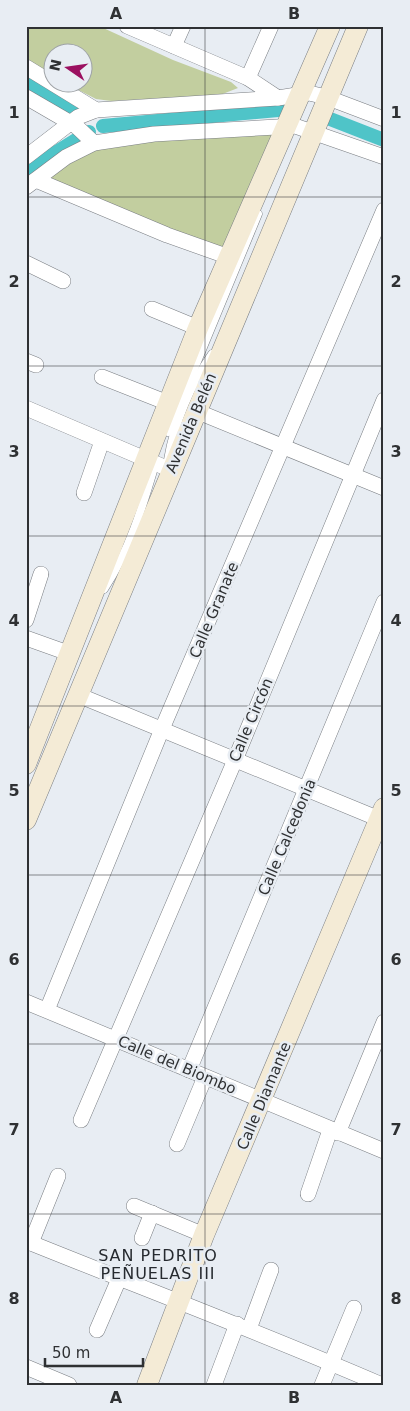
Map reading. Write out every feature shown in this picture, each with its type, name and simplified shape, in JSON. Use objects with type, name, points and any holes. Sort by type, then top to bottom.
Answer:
[{"type":"main road","name":"Avenida Belén","points":[[26,820],[78,695],[160,462],[168,403],[229,257],[300,128],[314,95],[330,26]]},
{"type":"main road","name":"Avenida Belén","points":[[28,766],[68,654],[160,462],[196,411],[300,128],[314,95],[358,26]]},
{"type":"main road","name":"Calle Diamante","points":[[147,1385],[204,1235],[382,816]]},
{"type":"street","points":[[127,26],[248,78],[278,98]]},
{"type":"street","points":[[174,46],[182,26]]},
{"type":"street","points":[[248,78],[270,26]]},
{"type":"street","points":[[26,67],[96,110]]},
{"type":"street","points":[[26,157],[70,122],[96,110],[314,95],[384,120]]},
{"type":"street","points":[[26,97],[70,122],[94,143]]},
{"type":"street","points":[[31,183],[66,157],[94,143],[154,134],[300,128],[384,157]]},
{"type":"street","points":[[31,183],[167,236],[229,257]]},
{"type":"street","name":"Calle Granate","points":[[47,1010],[162,730],[384,210]]},
{"type":"street","points":[[26,263],[63,281]]},
{"type":"street","points":[[152,309],[198,328]]},
{"type":"street","points":[[102,377],[168,403]]},
{"type":"street","name":"Calle Circón","points":[[81,1120],[235,760],[384,400]]},
{"type":"street","points":[[26,408],[102,441],[160,462]]},
{"type":"street","points":[[196,411],[384,488]]},
{"type":"street","points":[[84,494],[102,441]]},
{"type":"street","points":[[26,620],[40,574]]},
{"type":"street","name":"Calle Calcedonia","points":[[189,1070],[384,602]]},
{"type":"street","points":[[26,638],[68,654]]},
{"type":"street","points":[[78,695],[235,760],[382,816]]},
{"type":"street","name":"Calle del Biombo","points":[[26,1002],[384,1151]]},
{"type":"street","points":[[308,1194],[334,1131],[384,1022]]},
{"type":"street","points":[[177,1144],[206,1077]]},
{"type":"street","points":[[58,1176],[29,1242],[178,1303],[243,1327],[382,1385]]},
{"type":"street","points":[[134,1206],[204,1235]]},
{"type":"street","points":[[142,1238],[152,1213]]},
{"type":"street","points":[[214,1385],[271,1270]]},
{"type":"street","points":[[96,1330],[119,1279]]},
{"type":"street","points":[[322,1385],[354,1308]]},
{"type":"street","points":[[26,1367],[69,1385]]},
{"type":"lane","points":[[314,95],[338,26]]},
{"type":"lane","points":[[314,95],[350,26]]},
{"type":"lane","points":[[280,162],[300,128]]},
{"type":"lane","points":[[28,766],[102,591],[118,568],[160,462],[200,372],[214,350],[300,128]]},
{"type":"lane","points":[[162,445],[261,208]]},
{"type":"lane","points":[[26,804],[160,462]]},
{"type":"green space","points":[[26,26],[99,26],[173,60],[231,82],[238,88],[220,95],[111,101],[96,99],[82,92],[92,92],[92,42],[42,42],[42,70],[26,61]]},
{"type":"green space","points":[[273,134],[222,249],[46,181],[97,144]]},
{"type":"waterway","points":[[26,82],[80,112]]},
{"type":"waterway","points":[[103,126],[289,109]]},
{"type":"waterway","points":[[325,117],[384,140]]},
{"type":"waterway","points":[[26,171],[89,132]]},
{"type":"district","name":"SAN PEDRITO PEÑUELAS III","points":[[158,1264]]}]
